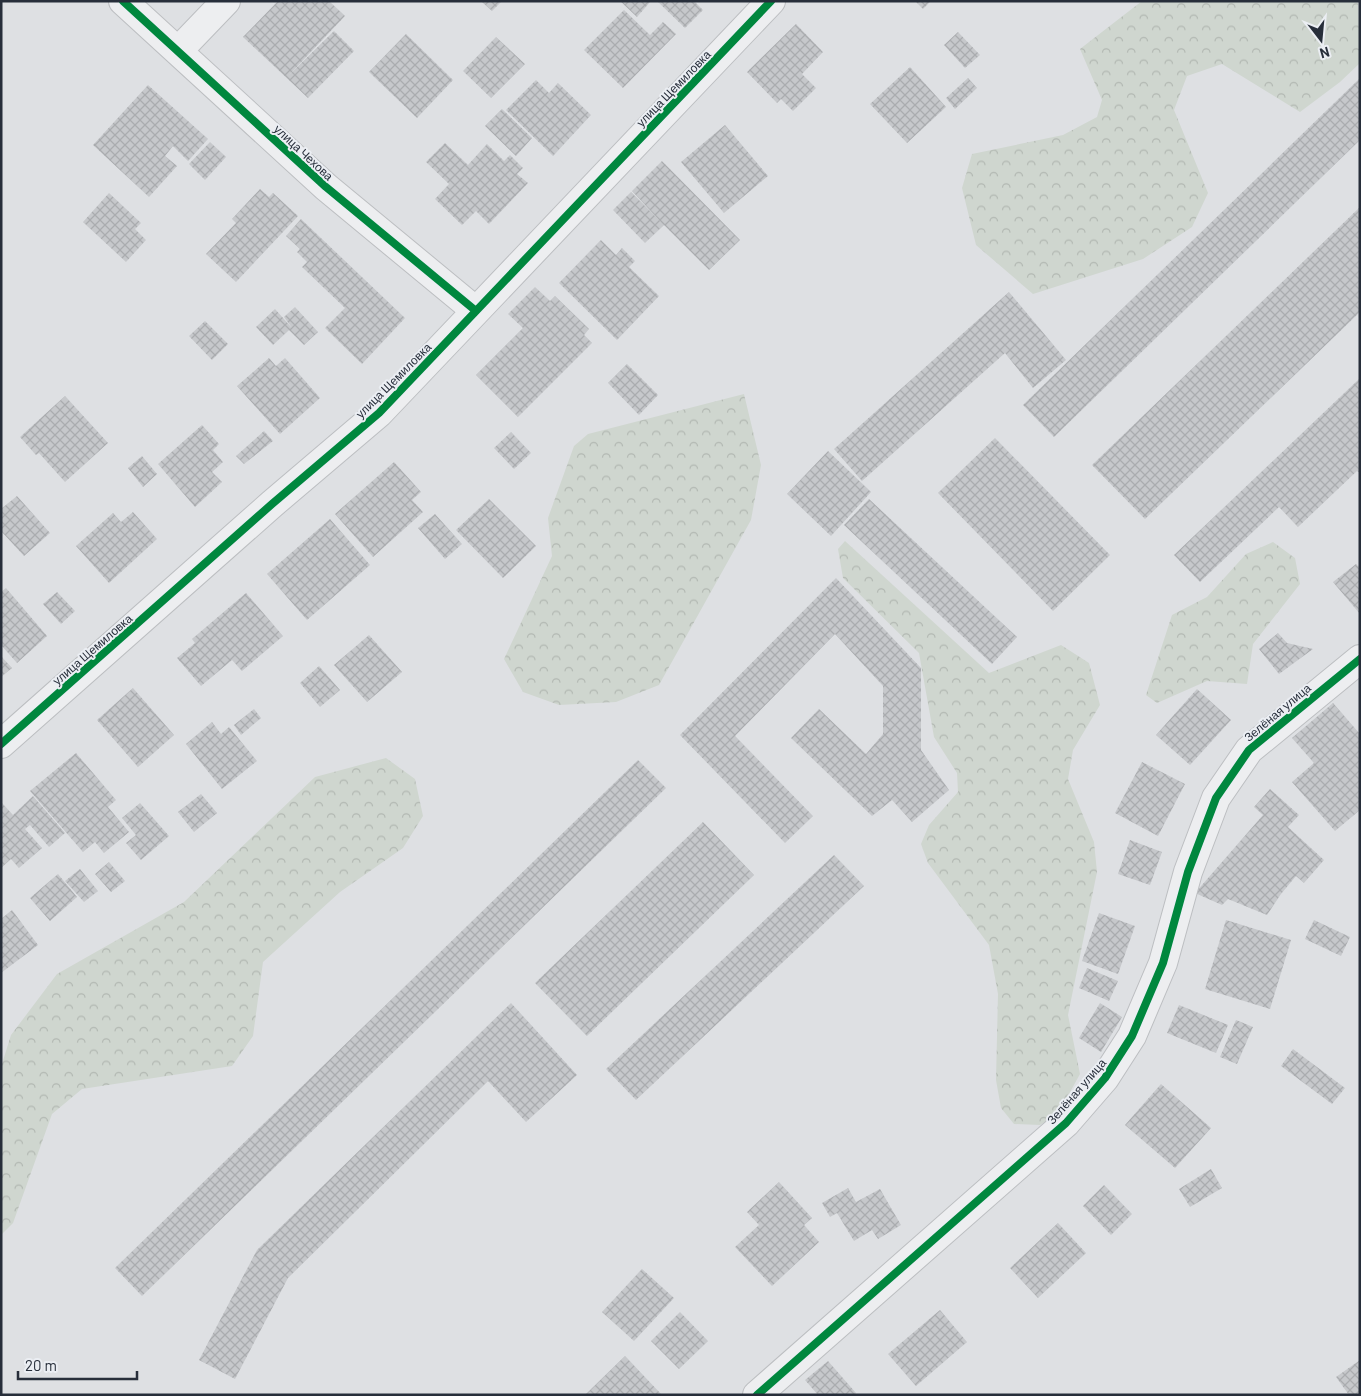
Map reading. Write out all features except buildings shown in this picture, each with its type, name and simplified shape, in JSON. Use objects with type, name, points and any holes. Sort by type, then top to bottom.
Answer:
[{"type":"street","name":"улица Чехова","points":[[123,1],[326,188],[476,311]]},
{"type":"street","points":[[178,51],[226,1]]},
{"type":"street","name":"улица Щемиловка","points":[[1,744],[379,413],[772,1]]},
{"type":"street","name":"Зелёная улица","points":[[756,1395],[1066,1122],[1105,1078],[1132,1036],[1163,963],[1188,872],[1216,798],[1249,750],[1360,659]]},
{"type":"green space","points":[[1142,1],[1358,1],[1360,63],[1340,82],[1300,112],[1222,64],[1187,76],[1174,110],[1208,193],[1192,227],[1143,259],[1033,294],[976,245],[962,188],[972,154],[1063,135],[1097,117],[1102,100],[1080,49]]},
{"type":"green space","points":[[744,394],[761,465],[751,520],[659,685],[616,702],[559,705],[523,692],[504,659],[552,556],[548,518],[574,446],[588,434]]},
{"type":"green space","points":[[845,541],[989,673],[1061,645],[1089,663],[1100,705],[1073,750],[1068,779],[1094,842],[1097,872],[1068,1015],[1080,1074],[1058,1114],[1040,1125],[1014,1124],[1001,1108],[996,1080],[998,994],[989,945],[928,863],[921,844],[929,825],[958,792],[957,773],[934,737],[919,653],[843,578],[838,549]]},
{"type":"green space","points":[[1273,542],[1295,558],[1300,584],[1253,644],[1247,684],[1207,681],[1157,703],[1146,695],[1172,615],[1207,597],[1246,554]]},
{"type":"green space","points":[[386,758],[415,779],[423,816],[403,848],[340,892],[263,962],[253,1036],[232,1066],[82,1089],[52,1114],[13,1223],[1,1235],[1,1067],[11,1035],[57,974],[184,902],[315,777]]},
{"type":"cycle path","points":[[123,1],[326,187],[476,311]]},
{"type":"cycle path","points":[[1,744],[272,504],[379,413],[771,1]]},
{"type":"cycle path","points":[[757,1395],[1066,1123],[1105,1078],[1132,1036],[1163,963],[1188,872],[1216,798],[1249,750],[1360,659]]}]
